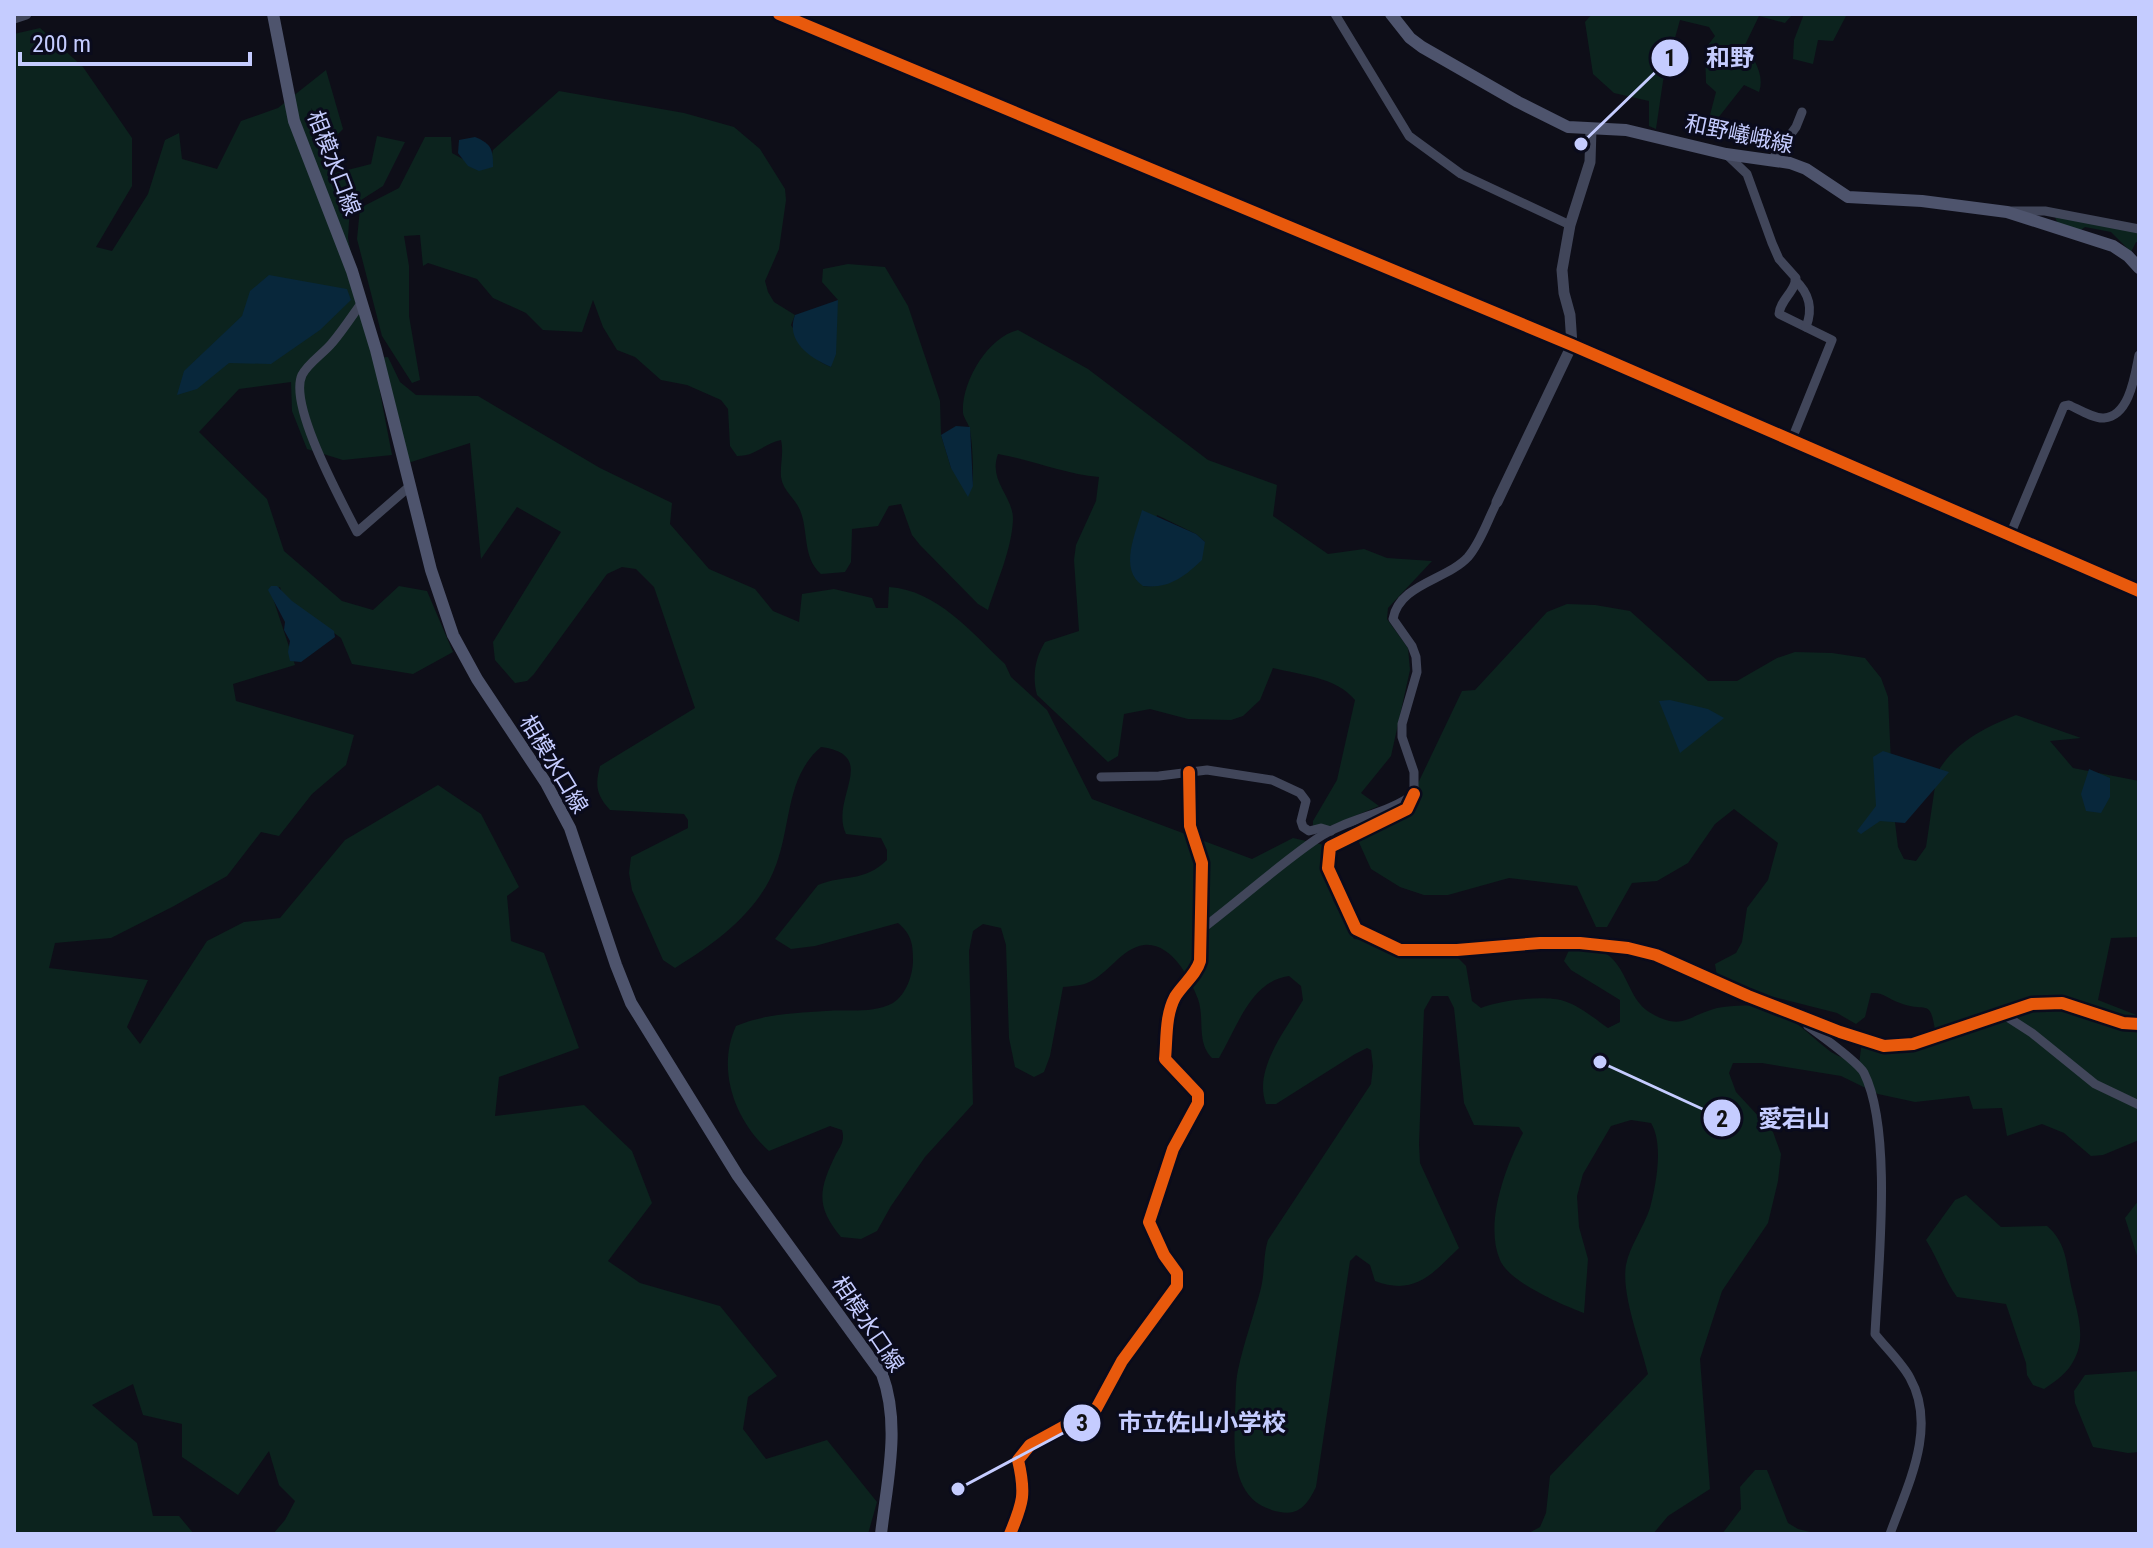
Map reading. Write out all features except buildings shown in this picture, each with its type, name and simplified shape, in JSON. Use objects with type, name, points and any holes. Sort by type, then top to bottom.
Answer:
[{"type":"main road","name":"相模水口線","points":[[273,14],[294,121],[318,187],[341,237],[362,302],[431,570],[453,635],[477,679],[546,783],[570,828],[631,1003],[738,1176],[882,1374],[890,1396],[893,1421],[881,1534]]},
{"type":"main road","name":"和野嶬峨線","points":[[1391,14],[1410,38],[1422,47],[1568,127],[1610,127],[1806,169],[1848,197],[1922,201],[2007,212],[2113,246],[2139,268]]},
{"type":"street","points":[[14,18],[26,14]]},
{"type":"street","points":[[779,14],[1572,345],[2139,591]]},
{"type":"street","points":[[1335,14],[1409,136],[1461,174],[1570,225]]},
{"type":"street","points":[[1771,161],[1796,127],[1802,112]]},
{"type":"street","points":[[1591,129],[1590,162],[1570,225],[1562,270],[1572,345],[1471,554],[1411,593],[1395,612],[1393,619],[1416,657],[1417,672],[1402,724],[1402,737],[1414,772],[1414,794],[1407,809],[1330,847],[1328,868],[1356,929],[1400,950],[1457,950],[1540,943],[1628,948],[1656,955],[1803,1017],[1869,1041],[1897,1046],[1913,1044],[2032,1004],[2062,1003],[2123,1023],[2139,1024]]},
{"type":"street","points":[[1726,154],[1747,174],[1779,259],[1793,273],[1807,295],[1811,309],[1806,327]]},
{"type":"street","points":[[2007,212],[2013,209],[2045,211],[2139,229]]},
{"type":"street","points":[[1792,439],[1832,340],[1779,314],[1795,280]]},
{"type":"street","points":[[362,302],[340,334],[303,375],[301,404],[331,481],[357,532],[410,486]]},
{"type":"street","points":[[2010,535],[2064,406],[2108,418],[2118,410],[2129,393],[2139,355]]},
{"type":"street","points":[[1101,777],[1159,776],[1207,770],[1272,780],[1300,793],[1306,801],[1301,821],[1303,827],[1309,831],[1321,828],[1331,831]]},
{"type":"street","points":[[1010,1534],[1023,1503],[1018,1460],[1030,1445],[1096,1409],[1122,1361],[1176,1291],[1177,1273],[1164,1255],[1149,1222],[1173,1149],[1198,1103],[1198,1094],[1165,1059],[1168,1014],[1176,996],[1198,969],[1202,863],[1190,826],[1189,772]]},
{"type":"street","points":[[1199,931],[1331,831],[1360,817],[1400,805],[1414,794]]},
{"type":"street","points":[[2001,1013],[2032,1033],[2095,1084],[2139,1105]]},
{"type":"street","points":[[1803,1017],[1808,1026],[1863,1071],[1875,1112],[1880,1184],[1875,1334],[1911,1378],[1921,1414],[1919,1453],[1890,1534]]},
{"type":"green space","points":[[1592,14],[1793,14],[1785,23],[1759,16],[1745,45],[1760,73],[1759,92],[1744,85],[1718,118],[1710,115],[1716,92],[1706,83],[1705,49],[1715,36],[1709,27],[1680,20],[1663,81],[1656,129],[1649,126],[1649,101],[1614,93],[1593,74],[1585,22]]},
{"type":"green space","points":[[1804,14],[1847,14],[1833,41],[1818,40],[1813,64],[1793,59],[1794,40]]},
{"type":"green space","points":[[40,28],[83,67],[132,138],[132,186],[96,247],[112,251],[148,194],[165,140],[179,133],[182,159],[217,169],[241,121],[278,108],[326,70],[343,129],[333,139],[311,108],[332,174],[371,164],[377,136],[405,142],[383,186],[350,207],[348,238],[372,358],[388,357],[400,382],[416,395],[478,396],[600,468],[672,503],[670,524],[709,569],[755,589],[773,611],[799,622],[802,594],[834,589],[872,598],[876,608],[888,608],[889,587],[923,596],[953,615],[980,639],[1005,664],[1011,677],[1047,710],[1092,799],[1252,859],[1293,838],[1324,845],[1333,900],[1354,939],[1414,955],[1458,958],[1466,966],[1472,1001],[1481,1008],[1522,999],[1556,999],[1576,1006],[1608,1028],[1620,1022],[1620,1000],[1571,970],[1564,961],[1569,950],[1592,950],[1601,951],[1612,959],[1642,1006],[1669,1021],[1677,1022],[1721,1007],[1766,1008],[1786,1016],[1831,1052],[1859,1064],[1862,1041],[1911,1045],[1936,1037],[1932,1016],[1927,1008],[1910,1006],[1879,994],[1871,993],[1865,1017],[1856,1024],[1837,1013],[1750,991],[1717,976],[1715,964],[1736,953],[1742,942],[1747,908],[1768,880],[1778,843],[1734,809],[1715,824],[1688,863],[1657,881],[1632,883],[1607,927],[1596,927],[1577,886],[1509,878],[1448,895],[1424,895],[1400,887],[1371,869],[1357,838],[1401,819],[1462,691],[1475,690],[1547,612],[1567,604],[1630,611],[1708,681],[1737,681],[1777,658],[1795,652],[1865,658],[1881,678],[1888,697],[1893,806],[1898,847],[1904,859],[1916,861],[1926,847],[1937,773],[1952,753],[1971,737],[2016,715],[2081,738],[2050,741],[2073,768],[2139,781],[2139,937],[2111,938],[2098,1000],[2139,1016],[2139,1140],[2103,1155],[2091,1156],[2064,1133],[2042,1124],[2007,1136],[2002,1108],[1973,1109],[1969,1096],[1915,1102],[1878,1094],[1841,1076],[1762,1063],[1733,1063],[1729,1073],[1736,1092],[1773,1132],[1781,1154],[1768,1223],[1722,1291],[1700,1359],[1710,1489],[1668,1516],[1653,1534],[1527,1534],[1540,1527],[1546,1513],[1550,1476],[1648,1374],[1629,1305],[1625,1277],[1628,1258],[1652,1199],[1658,1165],[1657,1142],[1651,1123],[1631,1120],[1611,1126],[1583,1174],[1577,1196],[1579,1227],[1588,1259],[1584,1313],[1550,1299],[1525,1284],[1500,1260],[1494,1229],[1504,1178],[1523,1133],[1519,1127],[1474,1125],[1464,1103],[1454,1008],[1448,996],[1432,996],[1424,1010],[1420,1163],[1459,1248],[1422,1280],[1401,1286],[1375,1281],[1370,1265],[1356,1255],[1350,1261],[1316,1487],[1306,1503],[1293,1512],[1264,1507],[1252,1498],[1238,1474],[1235,1428],[1237,1375],[1261,1288],[1266,1246],[1371,1084],[1371,1050],[1367,1048],[1355,1054],[1276,1104],[1266,1104],[1264,1077],[1273,1050],[1303,1000],[1301,986],[1289,976],[1265,987],[1246,1007],[1219,1058],[1212,1058],[1202,1038],[1198,999],[1185,972],[1163,949],[1144,945],[1128,951],[1095,979],[1081,985],[1063,987],[1050,1056],[1044,1072],[1034,1077],[1015,1067],[1009,1038],[1006,945],[1001,928],[983,924],[973,931],[969,951],[973,1104],[925,1157],[877,1231],[861,1239],[841,1237],[827,1216],[822,1197],[830,1166],[842,1143],[842,1130],[830,1126],[769,1151],[757,1139],[738,1109],[732,1093],[728,1060],[736,1026],[780,1015],[877,1009],[898,999],[908,984],[913,966],[912,949],[908,935],[898,923],[815,946],[791,949],[775,939],[818,885],[862,875],[887,860],[887,850],[881,838],[846,834],[843,807],[850,780],[848,759],[839,752],[821,747],[810,759],[795,787],[776,865],[759,897],[720,937],[675,968],[663,960],[632,890],[629,873],[631,857],[688,828],[688,820],[684,814],[610,810],[599,794],[597,784],[600,766],[695,708],[654,587],[636,569],[622,567],[607,574],[534,674],[527,681],[515,683],[495,660],[493,642],[561,532],[517,507],[481,559],[470,443],[405,464],[379,387],[392,455],[343,460],[307,449],[292,411],[291,382],[239,389],[199,432],[267,499],[284,551],[342,601],[373,610],[399,586],[427,591],[453,652],[413,674],[352,664],[341,638],[283,596],[280,587],[271,592],[295,665],[233,684],[236,701],[354,735],[346,765],[312,794],[279,836],[261,832],[227,876],[111,938],[55,943],[49,968],[148,980],[127,1027],[140,1044],[207,941],[244,922],[280,918],[345,840],[438,785],[481,814],[519,887],[507,896],[511,941],[544,953],[579,1048],[499,1077],[495,1116],[584,1105],[632,1151],[652,1203],[608,1261],[640,1283],[720,1306],[777,1376],[748,1397],[743,1429],[766,1459],[827,1440],[877,1502],[868,1534],[273,1534],[295,1501],[279,1485],[269,1451],[238,1495],[182,1457],[182,1424],[143,1415],[133,1384],[92,1405],[137,1443],[153,1516],[179,1516],[194,1534],[14,1534],[14,34]]},
{"type":"green space","points":[[559,91],[684,113],[734,127],[760,149],[785,189],[779,249],[765,281],[774,302],[795,315],[791,325],[803,344],[812,355],[831,367],[838,300],[822,282],[823,269],[848,264],[885,267],[908,306],[940,401],[941,435],[951,468],[973,486],[971,437],[963,413],[967,388],[978,362],[987,351],[1007,334],[1018,330],[1088,369],[1208,460],[1277,485],[1273,516],[1328,554],[1364,549],[1387,558],[1432,561],[1388,608],[1387,619],[1408,648],[1410,670],[1391,756],[1361,793],[1379,806],[1313,833],[1313,821],[1337,780],[1355,700],[1338,686],[1317,678],[1273,668],[1260,700],[1243,716],[1231,720],[1188,719],[1150,709],[1124,714],[1118,756],[1108,762],[1037,695],[1035,668],[1045,642],[1079,631],[1074,560],[1076,545],[1096,501],[1099,477],[998,454],[996,472],[1013,519],[1007,553],[988,610],[978,604],[920,545],[912,535],[901,504],[889,506],[878,526],[852,529],[851,562],[845,572],[821,574],[808,552],[800,510],[782,482],[781,440],[737,456],[730,446],[728,409],[721,400],[687,385],[661,380],[635,357],[617,350],[603,327],[593,300],[582,332],[543,330],[526,313],[493,298],[477,279],[428,263],[423,266],[420,235],[404,236],[409,266],[409,316],[420,380],[412,383],[382,336],[357,239],[360,208],[399,188],[425,137],[451,137],[452,153],[477,167],[490,163],[493,150]],"holes":[[[1157,515],[1196,534],[1205,542],[1180,574],[1165,584],[1143,586]]]},
{"type":"green space","points":[[2055,217],[2139,226],[2139,243],[2136,242],[2131,252],[2111,232],[2085,227],[2081,230],[2058,224]]},
{"type":"green space","points":[[1966,1195],[2001,1227],[2047,1226],[2063,1248],[2078,1315],[2080,1341],[2069,1368],[2044,1389],[2033,1385],[2027,1375],[2026,1363],[2006,1304],[1957,1297],[1926,1240],[1955,1200]]},
{"type":"green space","points":[[2139,1200],[2139,1262],[2125,1218]]},
{"type":"green space","points":[[2139,1371],[2139,1452],[2093,1447],[2075,1403],[2074,1391],[2085,1375]]},
{"type":"green space","points":[[1755,1470],[1767,1470],[1788,1523],[1818,1534],[1722,1534],[1741,1509],[1740,1487]]},
{"type":"water","points":[[475,137],[490,148],[493,167],[479,171],[468,166],[458,153],[459,140]]},
{"type":"water","points":[[269,275],[347,289],[351,300],[320,330],[271,364],[229,363],[197,389],[177,395],[184,371],[242,316],[250,291]]},
{"type":"water","points":[[838,300],[836,354],[831,367],[801,347],[793,333],[793,324],[795,315]]},
{"type":"water","points":[[956,426],[970,427],[973,486],[968,497],[951,468],[941,435]]},
{"type":"water","points":[[1142,510],[1196,534],[1205,542],[1202,560],[1168,584],[1143,586],[1131,570],[1131,550]]},
{"type":"water","points":[[271,586],[277,586],[292,601],[334,631],[335,637],[301,662],[290,661],[290,641],[284,630],[285,622],[268,590]]},
{"type":"water","points":[[1670,700],[1708,709],[1724,718],[1680,753],[1659,701]]},
{"type":"water","points":[[1883,751],[1949,772],[1905,823],[1880,821],[1861,834],[1857,831],[1876,806],[1873,757]]},
{"type":"water","points":[[2089,769],[2110,778],[2110,797],[2101,813],[2086,811],[2081,794]]},
{"type":"cycle path","points":[[779,14],[1572,345],[2139,591]]},
{"type":"cycle path","points":[[1010,1534],[1022,1498],[1018,1460],[1030,1445],[1096,1409],[1122,1361],[1177,1286],[1177,1273],[1164,1255],[1149,1222],[1173,1149],[1198,1103],[1198,1094],[1165,1059],[1172,1004],[1200,961],[1202,863],[1190,826],[1189,772]]},
{"type":"cycle path","points":[[1414,794],[1407,809],[1330,847],[1328,868],[1356,929],[1400,950],[1457,950],[1540,943],[1628,948],[1656,955],[1748,996],[1884,1046],[1913,1044],[2032,1004],[2062,1003],[2123,1023],[2139,1024]]},
{"type":"place","name":"和野","points":[[1581,144]]},
{"type":"place","name":"愛宕山","points":[[1600,1062]]},
{"type":"place","name":"市立佐山小学校","points":[[958,1489]]}]
